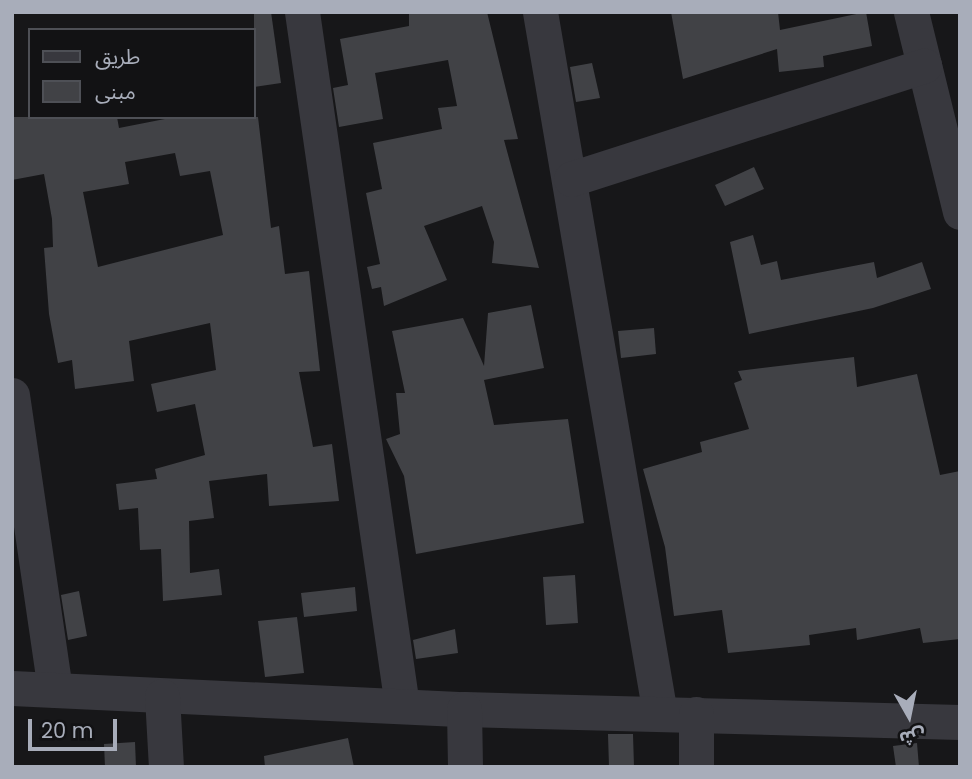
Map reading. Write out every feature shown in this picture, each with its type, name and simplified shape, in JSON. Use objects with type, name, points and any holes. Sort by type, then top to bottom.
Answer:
[{"type":"street","points":[[302,12],[402,706]]},
{"type":"street","points":[[540,12],[571,179],[660,713]]},
{"type":"street","points":[[911,12],[960,212]]},
{"type":"street","points":[[571,179],[924,66]]},
{"type":"street","points":[[12,395],[55,690]]},
{"type":"street","points":[[12,688],[464,709],[960,722]]},
{"type":"street","points":[[162,696],[166,767]]},
{"type":"street","points":[[464,709],[465,767]]},
{"type":"street","points":[[696,714],[696,767]]},
{"type":"building","points":[[254,12],[271,12],[281,83],[256,87]]},
{"type":"building","points":[[409,12],[487,12],[518,139],[504,140],[539,268],[492,263],[494,242],[482,206],[424,226],[447,280],[384,306],[381,287],[372,289],[367,267],[380,264],[366,193],[382,189],[373,143],[442,129],[438,108],[457,106],[448,60],[375,73],[383,119],[339,127],[333,88],[348,85],[340,39],[409,26]]},
{"type":"building","points":[[671,12],[778,12],[780,30],[866,12],[872,46],[823,56],[824,67],[779,72],[777,49],[683,79]]},
{"type":"building","points":[[592,63],[600,98],[576,102],[570,67]]},
{"type":"building","points":[[12,117],[117,119],[119,128],[165,119],[258,117],[271,228],[279,226],[285,274],[309,271],[320,371],[299,372],[313,447],[332,444],[339,501],[269,506],[267,474],[209,481],[214,518],[189,521],[190,573],[219,569],[222,595],[163,601],[161,549],[140,550],[138,508],[119,510],[116,484],[157,479],[155,469],[205,455],[195,404],[157,412],[151,384],[216,370],[210,323],[129,341],[134,381],[75,389],[72,360],[58,363],[49,314],[44,248],[53,247],[52,219],[44,174],[12,180]],"holes":[[[175,153],[180,176],[210,171],[223,235],[98,267],[83,192],[129,184],[125,162]]]},
{"type":"building","points":[[754,167],[764,189],[725,206],[715,185]]},
{"type":"building","points":[[753,235],[761,265],[777,261],[781,280],[874,262],[877,278],[922,262],[931,289],[873,308],[749,334],[730,242]]},
{"type":"building","points":[[531,305],[544,368],[484,380],[494,425],[568,419],[584,523],[416,554],[404,476],[386,439],[400,434],[396,393],[405,393],[392,331],[463,318],[484,366],[488,313]]},
{"type":"building","points":[[654,328],[656,354],[621,358],[618,331]]},
{"type":"building","points":[[854,357],[857,387],[917,374],[940,475],[960,471],[960,639],[923,643],[920,628],[857,640],[856,628],[809,635],[810,645],[728,653],[722,610],[674,616],[665,547],[643,469],[702,452],[700,442],[749,429],[734,383],[742,380],[738,371]]},
{"type":"building","points":[[575,575],[578,623],[546,625],[543,577]]},
{"type":"building","points":[[355,587],[357,611],[304,617],[301,593]]},
{"type":"building","points":[[79,591],[87,636],[68,640],[61,595]]},
{"type":"building","points":[[297,617],[304,673],[265,677],[258,621]]},
{"type":"building","points":[[455,629],[458,653],[416,659],[413,640]]},
{"type":"building","points":[[608,734],[633,734],[634,767],[609,767]]},
{"type":"building","points":[[348,738],[354,767],[265,767],[264,756]]},
{"type":"building","points":[[135,742],[136,767],[105,767],[104,744]]},
{"type":"building","points":[[917,743],[919,767],[896,767],[893,746]]}]
